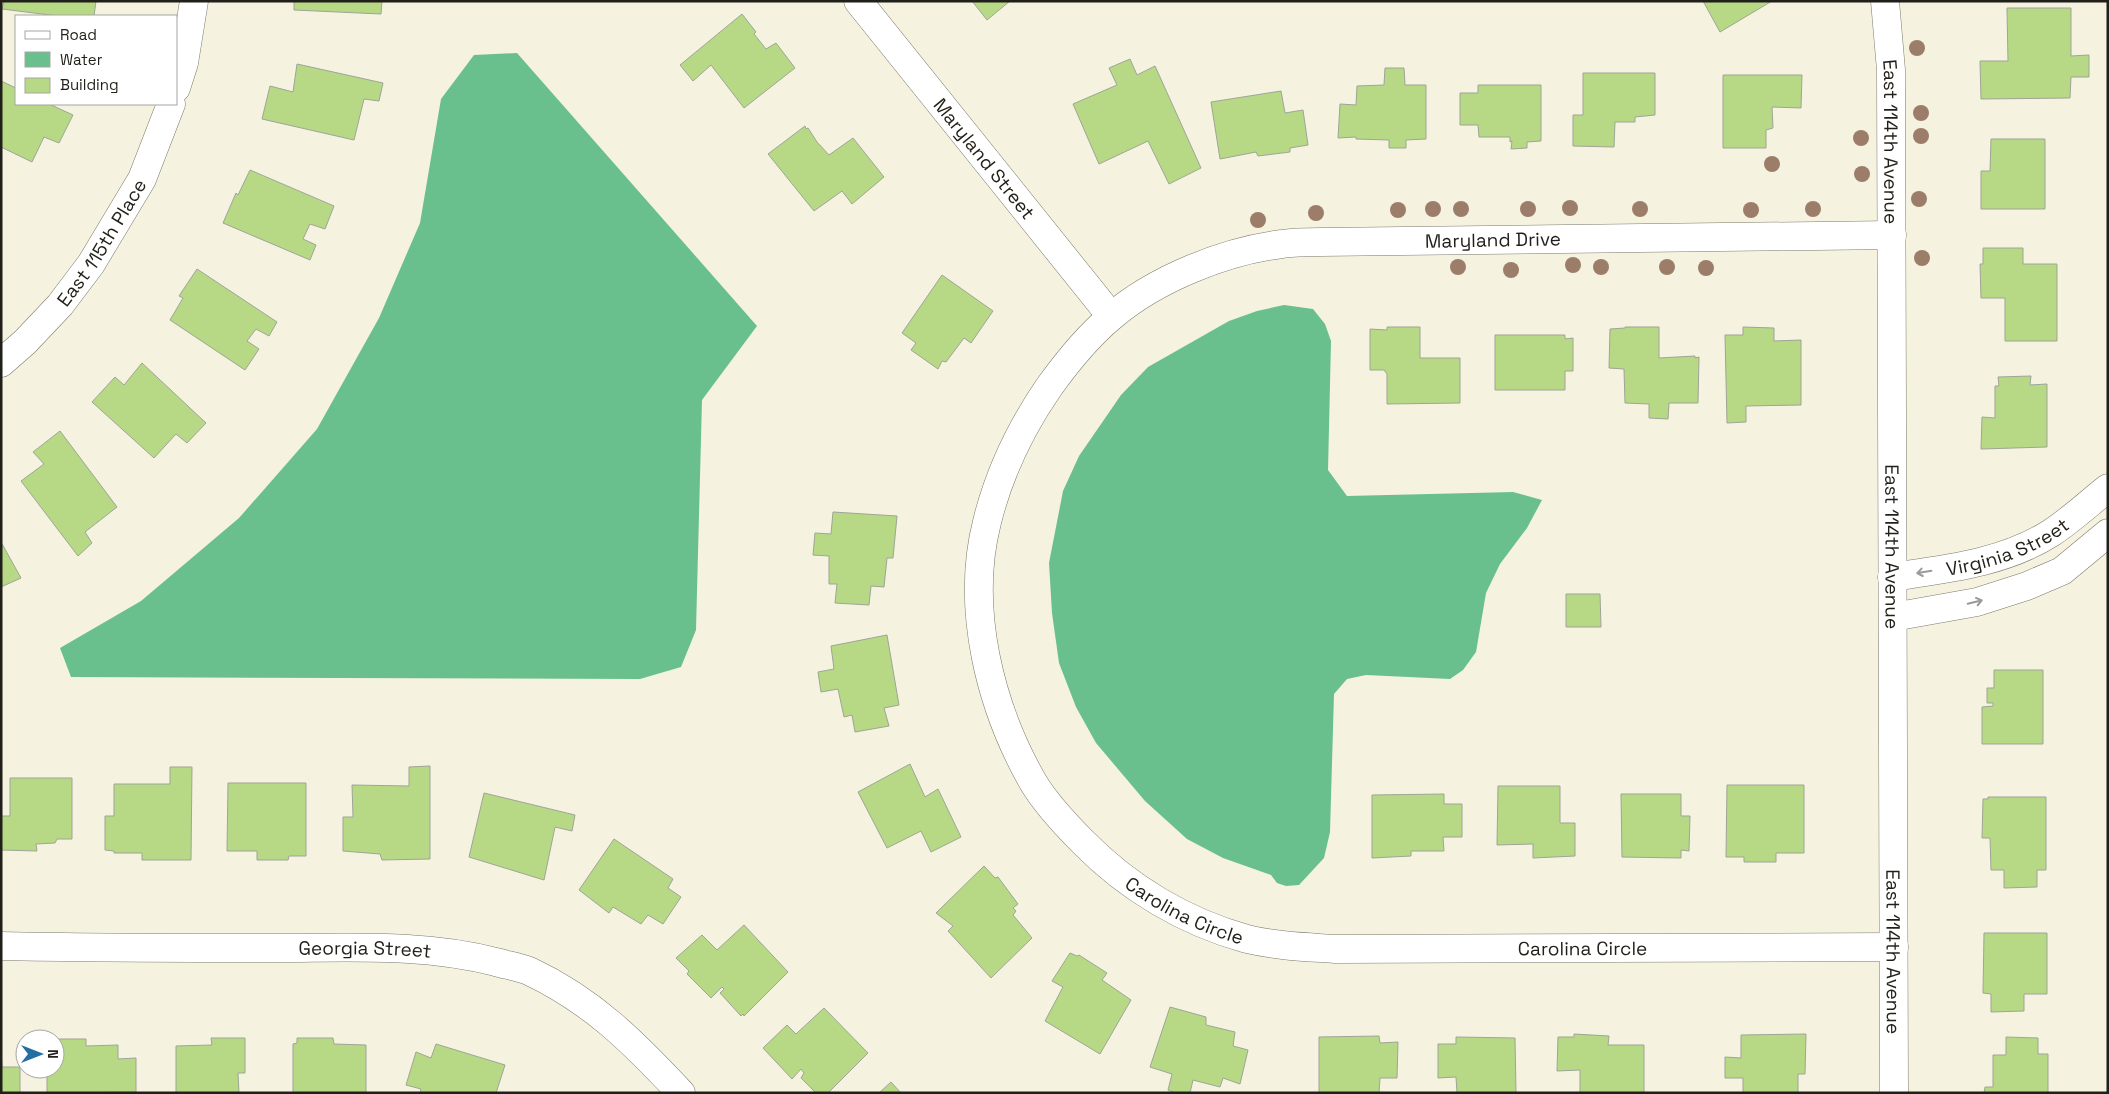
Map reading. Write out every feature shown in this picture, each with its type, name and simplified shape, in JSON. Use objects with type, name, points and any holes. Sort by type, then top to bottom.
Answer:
[{"type":"street","points":[[178,82],[184,63],[194,1]]},
{"type":"street","name":"Maryland Street","points":[[858,1],[1111,316]]},
{"type":"street","name":"East 114th Avenue","points":[[1885,1],[1891,70],[1894,1093]]},
{"type":"street","name":"East 115th Place","points":[[1,363],[25,342],[60,305],[91,264],[142,179],[171,105]]},
{"type":"street","name":"Maryland Drive","points":[[1111,316],[1144,293],[1186,272],[1216,260],[1281,244],[1892,235]]},
{"type":"street","name":"Carolina Circle","points":[[1111,316],[1066,364],[1034,409],[999,479],[986,523],[982,552],[980,581],[981,623],[988,668],[999,708],[1015,746],[1035,785],[1063,822],[1097,856],[1131,884],[1168,908],[1207,925],[1249,939],[1292,946],[1335,949],[1894,947]]},
{"type":"street","name":"Virginia Street","points":[[1892,577],[1968,566],[2014,551],[2050,534],[2108,488]]},
{"type":"street","name":"Virginia Street","points":[[1893,616],[1977,602],[2027,586],[2062,571],[2108,533]]},
{"type":"street","name":"Georgia Street","points":[[1,946],[400,948],[474,956],[526,970],[560,987],[592,1007],[634,1044],[681,1093]]},
{"type":"water","points":[[517,53],[757,326],[702,400],[696,630],[681,667],[640,679],[71,677],[60,648],[141,601],[239,518],[317,429],[379,318],[420,223],[441,99],[474,55]]},
{"type":"water","points":[[1284,305],[1313,309],[1325,324],[1331,341],[1328,470],[1347,496],[1513,492],[1542,500],[1527,528],[1500,564],[1486,593],[1476,652],[1463,670],[1450,679],[1366,675],[1347,679],[1334,694],[1330,832],[1324,858],[1299,885],[1286,886],[1277,883],[1271,875],[1223,858],[1187,839],[1145,801],[1096,743],[1076,707],[1059,663],[1052,613],[1049,563],[1063,491],[1079,456],[1121,395],[1148,367],[1229,321],[1257,311]]},
{"type":"building","points":[[4,1],[96,1],[94,15],[50,15],[2,9]]},
{"type":"building","points":[[294,1],[382,1],[381,14],[294,10]]},
{"type":"building","points":[[972,1],[1010,1],[987,20]]},
{"type":"building","points":[[1703,1],[1772,1],[1720,32]]},
{"type":"building","points":[[2007,8],[2071,8],[2071,56],[2089,55],[2089,77],[2071,77],[2070,98],[1981,99],[1980,61],[2008,61]]},
{"type":"building","points":[[742,14],[766,49],[776,43],[795,68],[744,108],[711,65],[693,81],[680,65]]},
{"type":"building","points":[[1130,59],[1137,75],[1155,66],[1201,168],[1169,184],[1148,141],[1099,164],[1073,104],[1117,85],[1109,68]]},
{"type":"building","points":[[297,64],[383,83],[379,101],[364,99],[354,140],[262,119],[270,86],[293,92]]},
{"type":"building","points":[[1385,68],[1404,68],[1405,85],[1426,85],[1426,139],[1406,140],[1406,148],[1389,148],[1389,140],[1356,139],[1356,137],[1338,138],[1340,104],[1356,105],[1357,86],[1384,85]]},
{"type":"building","points":[[1583,73],[1655,73],[1655,115],[1635,117],[1635,122],[1615,122],[1614,147],[1573,146],[1573,115],[1583,115]]},
{"type":"building","points":[[1723,75],[1802,75],[1801,108],[1772,107],[1773,128],[1766,130],[1766,148],[1723,148]]},
{"type":"building","points":[[1,81],[15,88],[15,105],[51,105],[73,115],[59,143],[44,137],[32,162],[1,147]]},
{"type":"building","points":[[1478,85],[1541,85],[1541,141],[1527,142],[1527,148],[1511,149],[1512,141],[1510,142],[1510,137],[1479,137],[1478,125],[1460,125],[1460,93],[1478,93]]},
{"type":"building","points":[[1281,91],[1285,113],[1303,110],[1308,145],[1290,148],[1290,152],[1258,156],[1256,152],[1220,159],[1211,102]]},
{"type":"building","points":[[805,126],[829,155],[853,138],[884,177],[852,204],[842,191],[814,211],[768,154]]},
{"type":"building","points":[[1991,139],[2045,139],[2045,209],[1981,209],[1981,171],[1990,171]]},
{"type":"building","points":[[250,170],[334,206],[325,229],[310,224],[303,239],[316,245],[310,260],[223,223],[236,193],[238,195]]},
{"type":"building","points":[[1983,248],[2023,248],[2023,264],[2057,264],[2057,341],[2005,341],[2005,298],[1981,298],[1980,264],[1983,264]]},
{"type":"building","points":[[197,269],[277,322],[269,336],[256,329],[247,341],[259,349],[245,370],[170,320],[183,298],[179,296]]},
{"type":"building","points":[[942,275],[993,311],[971,343],[964,338],[946,362],[942,361],[938,369],[911,350],[916,343],[902,333]]},
{"type":"building","points":[[1387,327],[1420,327],[1420,358],[1460,358],[1460,403],[1387,404],[1387,374],[1384,370],[1370,370],[1370,329],[1387,330]]},
{"type":"building","points":[[1659,327],[1659,358],[1699,357],[1698,403],[1669,403],[1668,419],[1649,418],[1649,404],[1625,403],[1624,369],[1609,368],[1610,329]]},
{"type":"building","points":[[1743,327],[1774,328],[1774,341],[1801,340],[1801,405],[1746,406],[1746,422],[1727,423],[1725,335],[1743,335]]},
{"type":"building","points":[[1495,335],[1565,335],[1565,339],[1573,338],[1573,371],[1565,371],[1565,390],[1495,390]]},
{"type":"building","points":[[142,363],[206,423],[187,443],[176,434],[154,458],[92,402],[115,377],[124,385]]},
{"type":"building","points":[[2031,376],[2030,385],[2047,384],[2047,447],[1981,449],[1982,417],[1995,418],[1995,386],[1999,386],[1998,377]]},
{"type":"building","points":[[60,431],[117,507],[85,532],[92,543],[78,556],[21,481],[44,464],[33,452]]},
{"type":"building","points":[[833,512],[897,516],[893,558],[887,558],[884,587],[871,586],[869,605],[835,603],[837,584],[829,584],[829,556],[813,555],[815,533],[831,534]]},
{"type":"building","points":[[1,542],[21,578],[1,587]]},
{"type":"building","points":[[1566,594],[1600,594],[1601,627],[1566,627]]},
{"type":"building","points":[[887,635],[899,705],[884,708],[889,726],[855,732],[852,715],[844,717],[838,689],[821,692],[818,672],[834,669],[831,646]]},
{"type":"building","points":[[1994,670],[2043,670],[2043,744],[1982,744],[1982,707],[1993,706],[1993,703],[1987,703],[1987,688],[1994,688]]},
{"type":"building","points":[[910,764],[925,797],[938,789],[961,837],[931,852],[921,831],[887,848],[858,792]]},
{"type":"building","points":[[430,766],[430,859],[382,860],[380,854],[343,851],[343,817],[353,817],[352,785],[409,786],[409,767]]},
{"type":"building","points":[[170,767],[192,767],[191,860],[142,860],[142,853],[114,853],[114,851],[105,850],[105,816],[114,816],[114,784],[170,784]]},
{"type":"building","points":[[10,778],[72,778],[72,839],[57,839],[55,843],[36,844],[37,851],[1,850],[1,816],[10,816]]},
{"type":"building","points":[[228,783],[306,783],[306,856],[289,856],[288,860],[257,860],[257,851],[227,851]]},
{"type":"building","points":[[1727,785],[1804,785],[1804,853],[1776,853],[1776,862],[1744,862],[1744,857],[1726,857]]},
{"type":"building","points":[[1498,786],[1560,786],[1560,823],[1575,823],[1575,856],[1533,858],[1533,844],[1497,845]]},
{"type":"building","points":[[484,793],[575,815],[572,831],[555,827],[544,880],[469,857]]},
{"type":"building","points":[[1444,794],[1444,804],[1462,804],[1462,837],[1443,837],[1444,851],[1411,851],[1411,856],[1372,858],[1372,795]]},
{"type":"building","points":[[1621,794],[1681,794],[1681,816],[1690,816],[1689,851],[1681,850],[1681,858],[1622,857]]},
{"type":"building","points":[[1988,797],[2046,797],[2046,870],[2037,870],[2037,887],[2004,888],[2004,870],[1991,870],[1990,838],[1982,838],[1983,799],[1988,799]]},
{"type":"building","points":[[614,839],[673,879],[668,888],[681,897],[663,924],[648,915],[641,924],[613,907],[609,913],[579,890]]},
{"type":"building","points":[[984,866],[995,878],[998,877],[1018,904],[1013,908],[1016,911],[1013,915],[1032,938],[991,978],[948,931],[953,926],[936,913]]},
{"type":"building","points":[[744,925],[788,972],[744,1016],[743,1014],[741,1016],[720,993],[724,989],[722,987],[711,998],[687,974],[689,971],[676,958],[702,935],[717,950]]},
{"type":"building","points":[[1984,933],[2047,933],[2047,994],[2024,994],[2024,1011],[1991,1012],[1991,994],[1983,993]]},
{"type":"building","points":[[1070,953],[1079,955],[1107,973],[1102,980],[1131,1000],[1100,1054],[1045,1021],[1063,987],[1052,981]]},
{"type":"building","points":[[1170,1007],[1206,1017],[1206,1025],[1235,1032],[1233,1046],[1248,1050],[1240,1084],[1223,1078],[1220,1087],[1193,1080],[1190,1093],[1175,1093],[1168,1090],[1172,1074],[1150,1067]]},
{"type":"building","points":[[824,1008],[868,1053],[828,1093],[816,1093],[801,1078],[804,1073],[801,1069],[792,1079],[763,1048],[787,1025],[796,1034]]},
{"type":"building","points":[[1574,1034],[1609,1036],[1608,1045],[1644,1045],[1644,1093],[1580,1093],[1580,1070],[1557,1071],[1558,1037],[1574,1037]]},
{"type":"building","points":[[1806,1034],[1805,1074],[1798,1074],[1798,1093],[1743,1093],[1743,1078],[1725,1078],[1725,1057],[1741,1058],[1741,1035]]},
{"type":"building","points":[[1379,1036],[1380,1043],[1398,1042],[1397,1078],[1380,1078],[1379,1093],[1319,1093],[1319,1037]]},
{"type":"building","points":[[1456,1037],[1515,1038],[1516,1093],[1457,1093],[1456,1077],[1438,1078],[1438,1044],[1456,1044]]},
{"type":"building","points":[[2006,1037],[2038,1038],[2038,1054],[2048,1054],[2048,1093],[1984,1093],[1985,1087],[1993,1087],[1993,1055],[2006,1055]]},
{"type":"building","points":[[211,1038],[245,1038],[245,1073],[238,1073],[239,1093],[176,1093],[176,1046],[212,1045]]},
{"type":"building","points":[[297,1038],[333,1038],[334,1044],[366,1045],[366,1093],[293,1093],[293,1044],[297,1043]]},
{"type":"building","points":[[65,1039],[86,1039],[86,1046],[118,1045],[118,1059],[136,1058],[136,1092],[47,1093],[47,1079],[65,1079]]},
{"type":"building","points":[[436,1044],[505,1065],[496,1093],[420,1093],[421,1089],[406,1085],[416,1052],[431,1058]]},
{"type":"building","points":[[1,1053],[2,1067],[15,1067],[15,1079],[20,1079],[20,1093],[1,1093]]},
{"type":"building","points":[[891,1082],[901,1093],[879,1093]]}]
